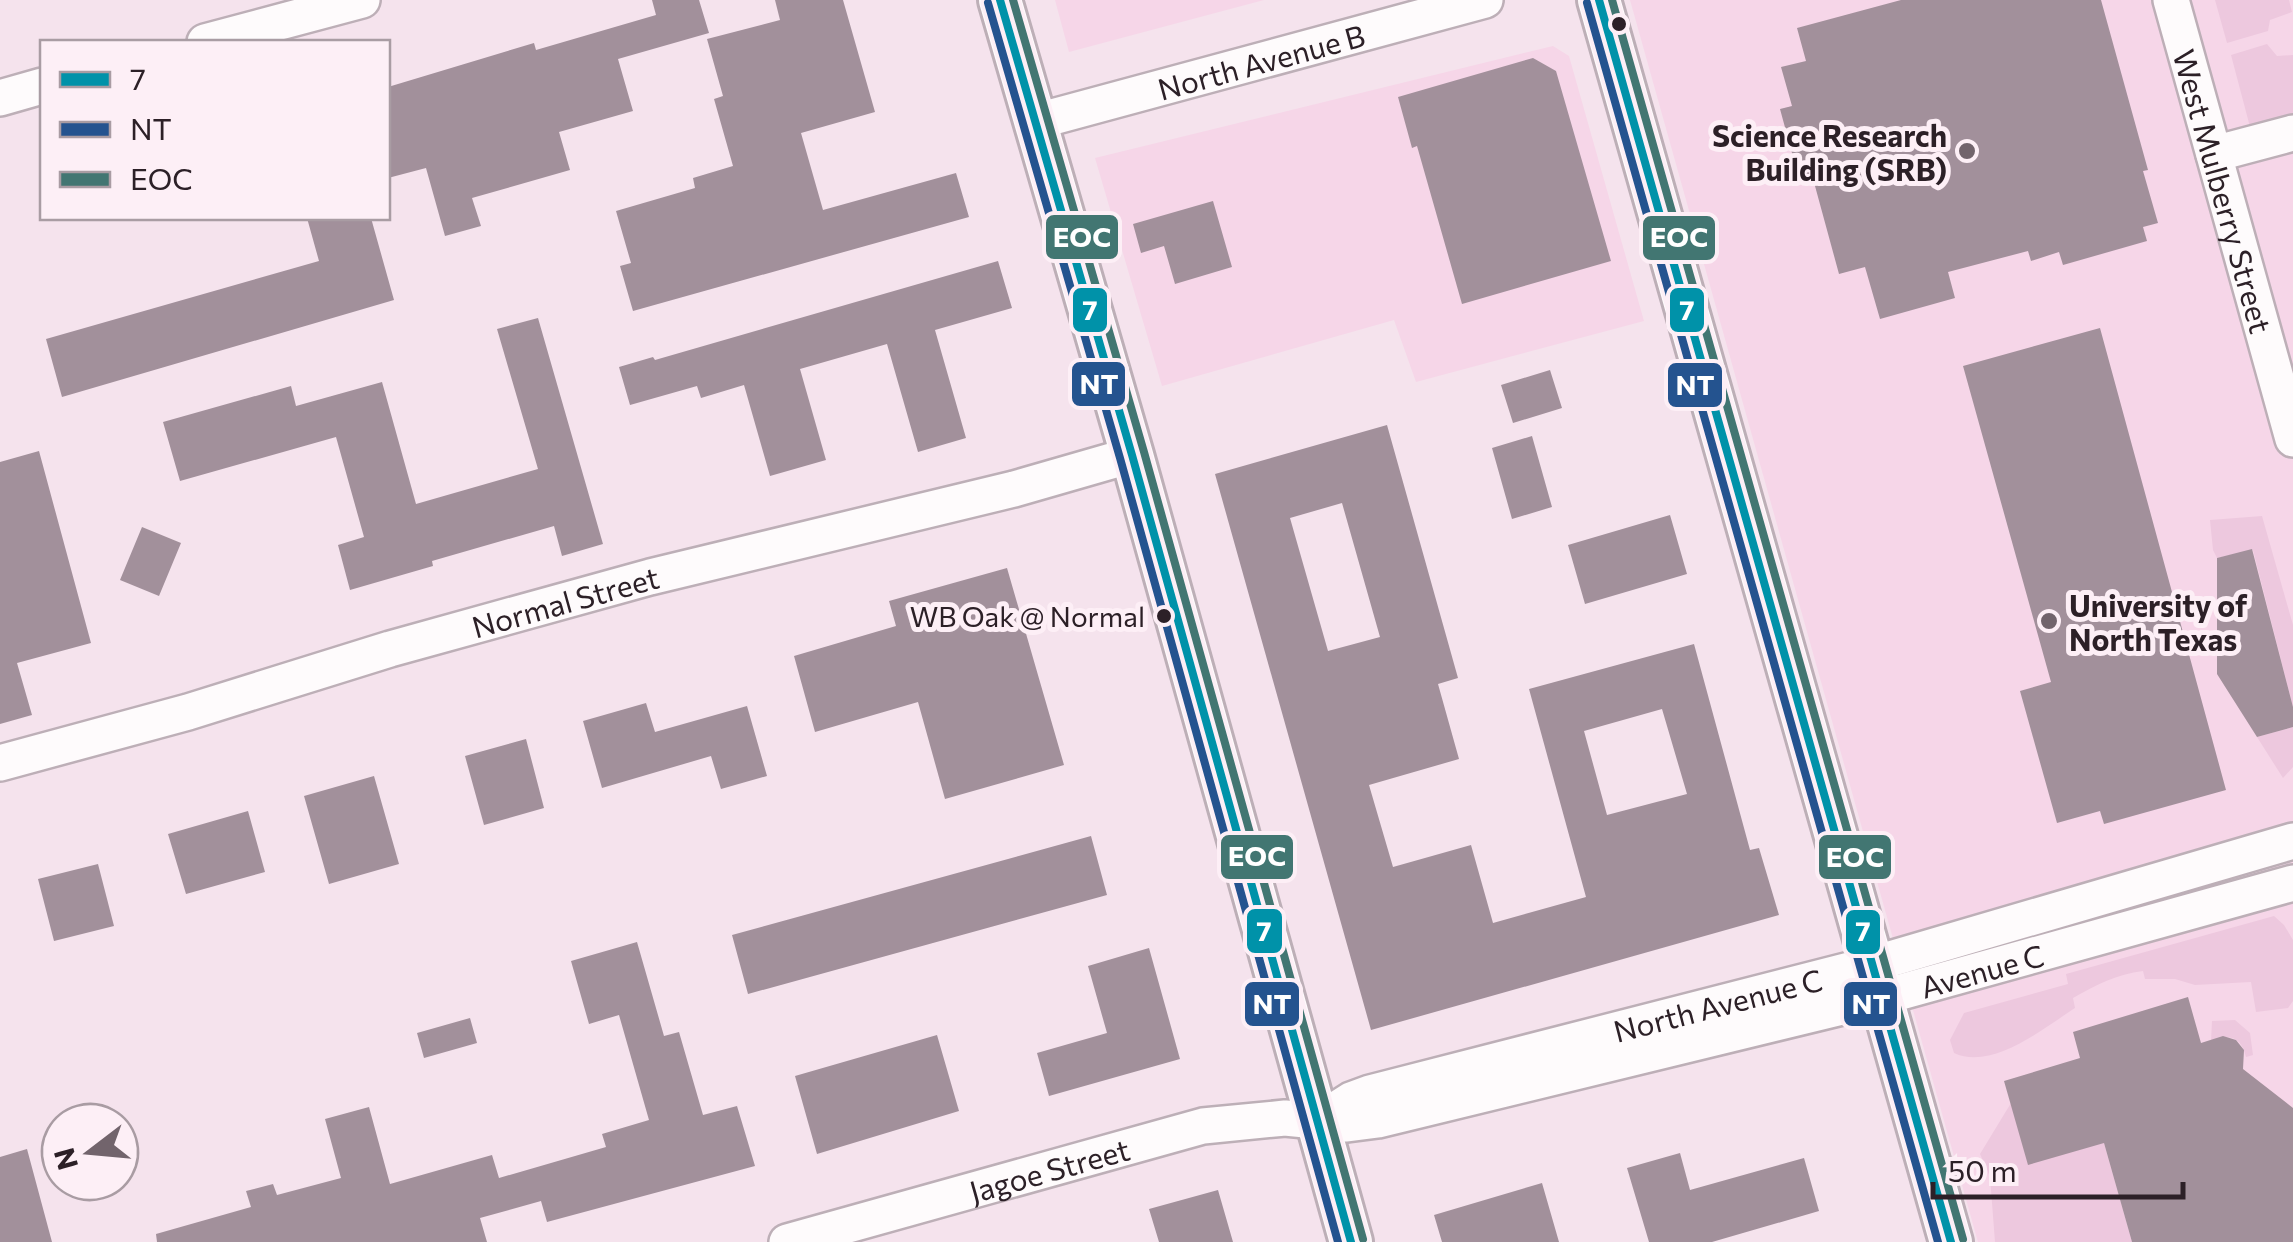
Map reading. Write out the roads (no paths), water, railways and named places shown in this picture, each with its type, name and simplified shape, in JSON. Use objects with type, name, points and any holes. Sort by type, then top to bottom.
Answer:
[{"type":"main road","points":[[1000,0],[1132,455],[1351,1242]]},
{"type":"main road","points":[[1599,0],[1951,1242]]},
{"type":"street","points":[[212,40],[362,0]]},
{"type":"street","name":"North Avenue B","points":[[1034,122],[1486,0]]},
{"type":"street","name":"West Mulberry Street","points":[[2171,0],[2293,439]]},
{"type":"street","points":[[0,98],[40,87]]},
{"type":"street","points":[[2214,154],[2293,132]]},
{"type":"street","name":"Normal Street","points":[[0,763],[650,577],[1014,489],[1132,455]]},
{"type":"street","name":"North Avenue C","points":[[1318,1121],[1351,1100],[1370,1094],[1878,980],[2293,841]]},
{"type":"street","name":"Avenue C","points":[[1878,980],[2293,882]]},
{"type":"street","name":"Jagoe Street","points":[[787,1242],[1204,1126],[1285,1118],[1318,1121]]},
{"type":"place","name":"Science Research Building (SRB)","points":[[1967,151]]},
{"type":"place","name":"WB Oak @ Normal","points":[[1164,616]]},
{"type":"place","name":"University of North Texas","points":[[2049,621]]}]
